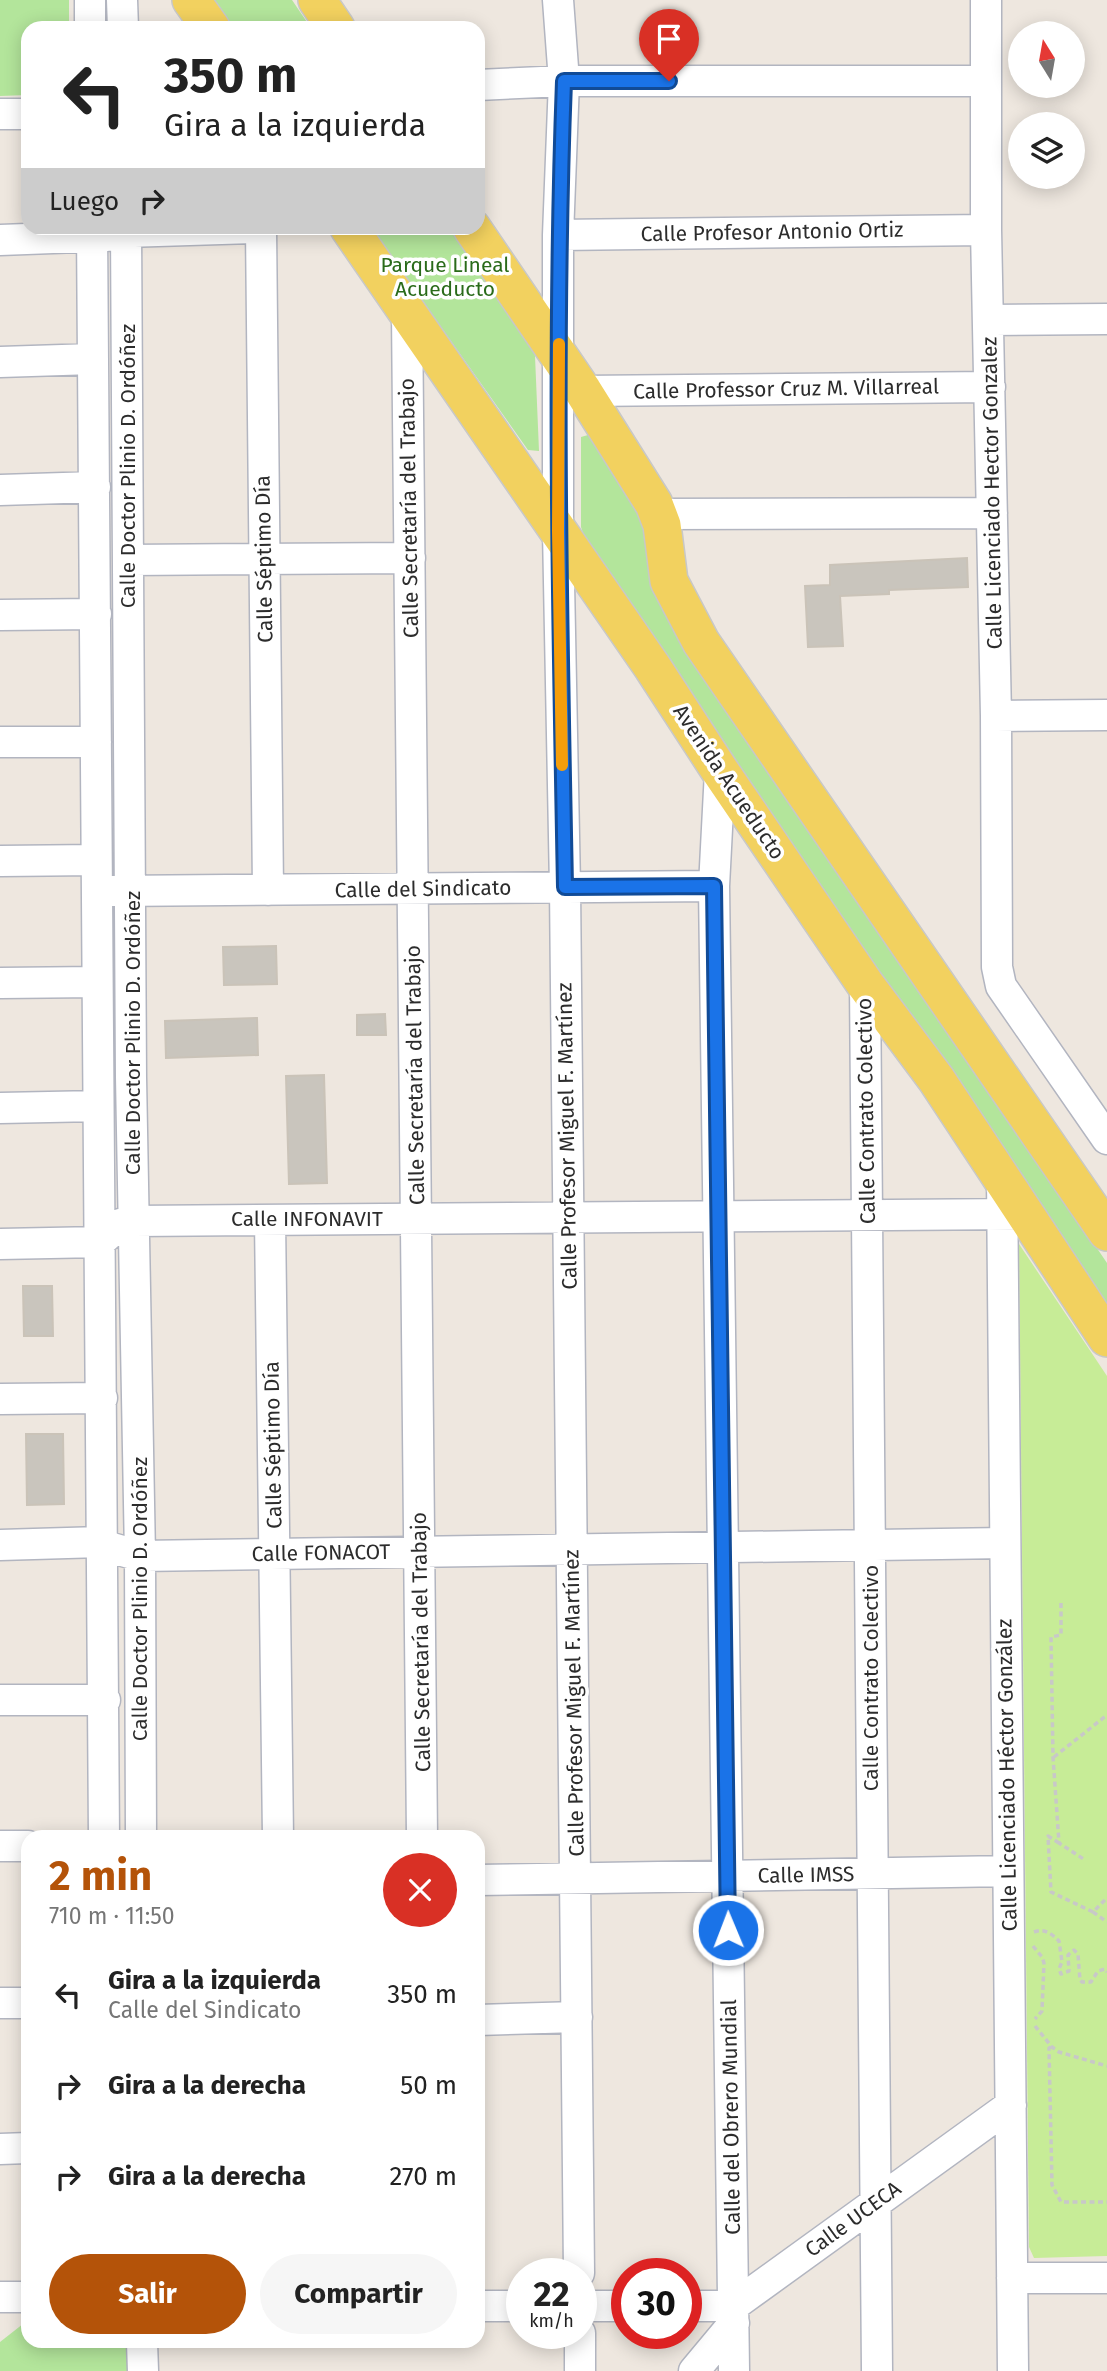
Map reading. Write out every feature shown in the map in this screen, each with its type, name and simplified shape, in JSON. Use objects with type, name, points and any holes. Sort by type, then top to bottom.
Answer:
[{"type":"main road","points":[[191,0],[206,21]]},
{"type":"main road","points":[[317,0],[331,21]]},
{"type":"main road","name":"Avenida Acueducto","points":[[354,235],[653,668],[865,984],[936,1079],[1002,1178],[1014,1215],[1107,1338]]},
{"type":"main road","points":[[477,235],[583,391],[659,514],[669,581],[701,642],[1107,1232]]},
{"type":"street","points":[[90,0],[90,21]]},
{"type":"street","points":[[122,0],[123,21]]},
{"type":"street","name":"Calle Profesor Miguel F. Martínez","points":[[558,0],[564,81],[558,235],[558,531],[565,887],[579,2258]]},
{"type":"street","name":"Calle Licenciado Hector Gonzalez","points":[[986,0],[986,230],[996,716],[997,967],[1001,986],[1107,1139]]},
{"type":"street","points":[[485,85],[564,81],[986,80]]},
{"type":"street","points":[[0,114],[21,114]]},
{"type":"street","name":"Calle Profesor Antonio Ortiz","points":[[558,235],[986,230]]},
{"type":"street","points":[[0,240],[58,235]]},
{"type":"street","name":"Calle Doctor Plinio D. Ordóñez","points":[[92,235],[104,1830]]},
{"type":"street","name":"Calle Doctor Plinio D. Ordóñez","points":[[126,235],[131,1077],[140,1556],[141,1830]]},
{"type":"street","name":"Calle Séptimo Día","points":[[261,235],[268,890]]},
{"type":"street","name":"Calle Secretaría del Trabajo","points":[[408,313],[422,1830]]},
{"type":"street","points":[[988,320],[1107,319]]},
{"type":"street","points":[[0,362],[93,359]]},
{"type":"street","name":"Calle Professor Cruz M. Villarreal","points":[[583,391],[990,387]]},
{"type":"street","points":[[0,490],[95,487]]},
{"type":"street","points":[[659,514],[992,513]]},
{"type":"street","points":[[128,560],[410,558]]},
{"type":"street","points":[[0,615],[96,614]]},
{"type":"street","points":[[996,716],[1107,715]]},
{"type":"street","points":[[0,742],[96,742]]},
{"type":"street","name":"Calle del Obrero Mundial","points":[[720,771],[714,886],[734,2371]]},
{"type":"street","points":[[0,861],[96,860]]},
{"type":"street","name":"Calle del Sindicato","points":[[97,891],[714,886]]},
{"type":"street","points":[[0,984],[97,982]]},
{"type":"street","name":"Calle Contrato Colectivo","points":[[865,984],[877,2371]]},
{"type":"street","points":[[0,1108],[98,1092],[131,1077]]},
{"type":"street","name":"Calle INFONAVIT","points":[[135,1221],[1014,1215]]},
{"type":"street","name":"Calle Licenciado Héctor González","points":[[1013,2371],[1005,1544],[1014,1215]]},
{"type":"street","name":"Calle Séptimo Día","points":[[270,1220],[278,1830]]},
{"type":"street","points":[[0,1244],[100,1242],[120,1224],[135,1221]]},
{"type":"street","points":[[0,1399],[102,1398]]},
{"type":"street","points":[[0,1545],[101,1542]]},
{"type":"street","name":"Calle FONACOT","points":[[101,1542],[140,1556],[1005,1544]]},
{"type":"street","points":[[0,1700],[105,1700]]},
{"type":"street","points":[[0,1846],[21,1846]]},
{"type":"street","name":"Calle IMSS","points":[[485,1880],[1008,1871]]},
{"type":"street","points":[[0,2003],[21,2003]]},
{"type":"street","points":[[485,2020],[577,2017]]},
{"type":"street","name":"Calle UCECA","points":[[694,2371],[734,2314],[876,2202],[1011,2105]]},
{"type":"street","points":[[0,2149],[21,2148]]},
{"type":"street","points":[[1012,2278],[1107,2277]]},
{"type":"street","points":[[0,2297],[21,2297]]},
{"type":"street","points":[[485,2306],[506,2306]]},
{"type":"street","points":[[702,2309],[734,2314]]},
{"type":"street","points":[[142,2348],[143,2371]]},
{"type":"street","points":[[580,2349],[580,2371]]},
{"type":"path","points":[[1059,1843],[1053,1757],[1051,1637],[1061,1635],[1061,1603]]},
{"type":"path","points":[[1053,1757],[1107,1714]]},
{"type":"path","points":[[1085,1860],[1048,1836],[1051,1892],[1093,1912],[1107,1922]]},
{"type":"path","points":[[1093,1912],[1107,1898]]},
{"type":"path","points":[[1031,1936],[1043,1930],[1059,1941],[1061,1974],[1067,1974],[1069,1971],[1068,1955],[1074,1950],[1078,1954],[1082,1982],[1091,1982],[1098,1971],[1105,1969],[1107,1972]]},
{"type":"path","points":[[1032,1942],[1042,1956],[1044,1987],[1042,2011],[1031,2021],[1059,2052],[1107,2066]]},
{"type":"path","points":[[1052,2047],[1049,2048],[1052,2185],[1061,2202],[1107,2202]]},
{"type":"green space","points":[[0,0],[69,0],[69,21],[21,21],[21,95],[0,96]]},
{"type":"green space","points":[[212,0],[292,0],[306,21],[226,21]]},
{"type":"green space","name":"Parque Lineal Acueducto","points":[[376,235],[455,235],[533,349],[539,451],[528,450]]},
{"type":"green space","points":[[588,435],[628,492],[641,516],[658,601],[1107,1263],[1107,1306],[586,542],[581,527],[581,437]]},
{"type":"green space","points":[[1019,1244],[1107,1376],[1107,2256],[1034,2258],[1029,2247]]},
{"type":"green space","points":[[21,2326],[21,2348],[129,2348],[130,2371],[0,2371],[0,2342]]},
{"type":"building","points":[[967,558],[968,587],[889,590],[889,594],[840,596],[843,646],[808,647],[805,586],[830,585],[830,565]]},
{"type":"building","points":[[276,946],[277,984],[224,985],[223,947]]},
{"type":"building","points":[[385,1014],[386,1035],[357,1035],[357,1015]]},
{"type":"building","points":[[257,1018],[258,1055],[166,1058],[165,1021]]},
{"type":"building","points":[[324,1075],[327,1183],[289,1184],[286,1076]]},
{"type":"building","points":[[23,1286],[52,1286],[53,1336],[24,1336]]},
{"type":"building","points":[[26,1434],[63,1434],[64,1504],[27,1505]]},
{"type":"slow traffic","points":[[559,344],[558,531],[562,765]]},
{"type":"route","points":[[669,81],[564,81],[558,235],[558,531],[565,887],[714,886],[728,1930]]}]
